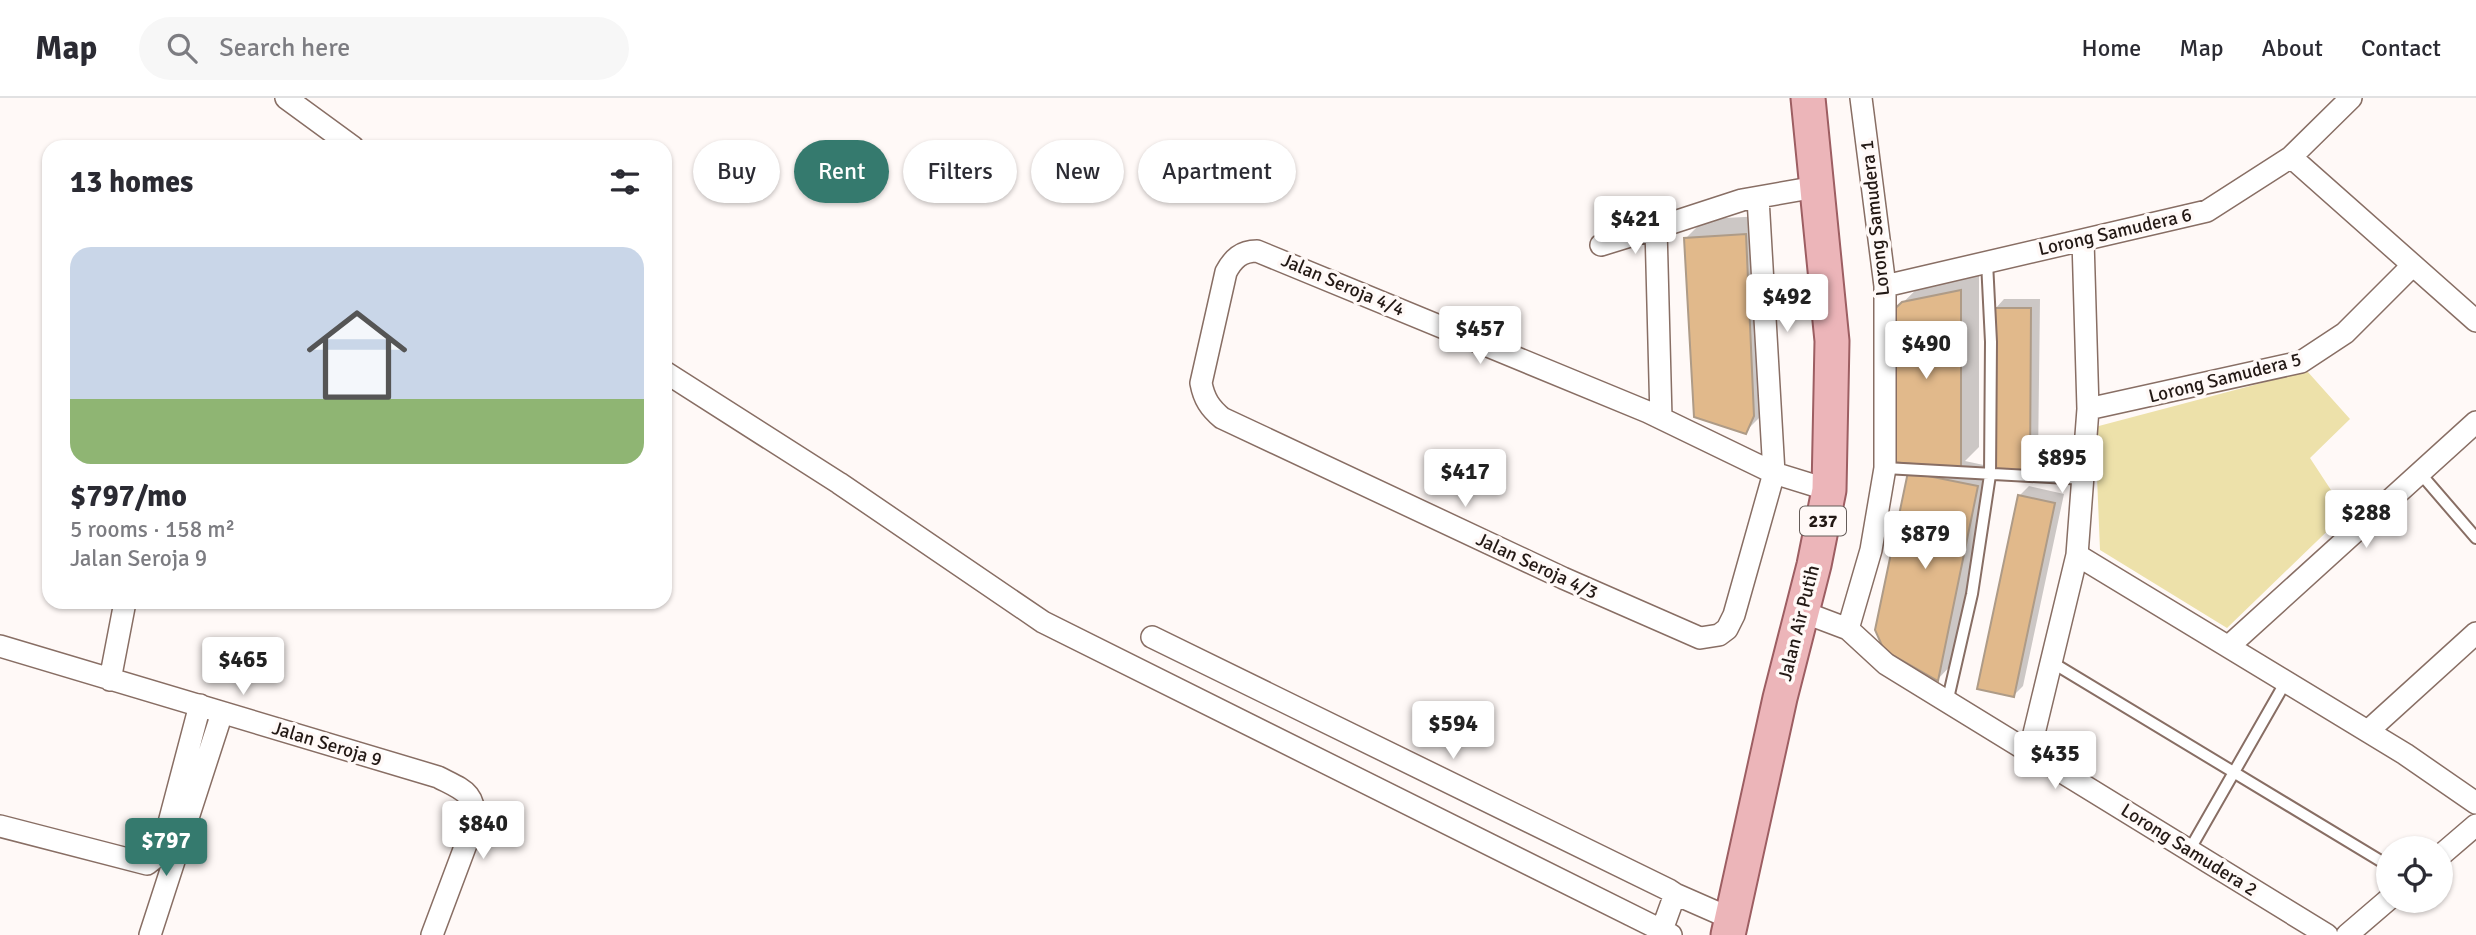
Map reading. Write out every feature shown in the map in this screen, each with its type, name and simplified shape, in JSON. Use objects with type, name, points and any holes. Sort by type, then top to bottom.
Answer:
[{"type":"main road","name":"Jalan Air Putih","points":[[1730,927],[1780,698],[1804,611],[1829,489],[1832,341],[1808,98]]},
{"type":"street","points":[[286,98],[343,140]]},
{"type":"street","name":"Lorong Samudera 1","points":[[1848,629],[1871,550],[1885,468],[1885,286],[1861,98]]},
{"type":"street","name":"Lorong Samudera 6","points":[[1885,286],[2207,211],[2291,157],[2351,98]]},
{"type":"street","points":[[2291,157],[2476,321]]},
{"type":"street","points":[[1601,244],[1758,198],[1816,187]]},
{"type":"street","points":[[1758,198],[1774,473]]},
{"type":"street","points":[[1656,228],[1661,418]]},
{"type":"street","points":[[2029,750],[2053,663],[2077,555],[2085,480],[2088,410],[2083,240]]},
{"type":"street","name":"Jalan Seroja 4/4","points":[[1204,396],[1201,383],[1226,272],[1231,262],[1240,255],[1256,250],[1661,418],[1774,473],[1829,489]]},
{"type":"street","name":"Lorong Samudera 5","points":[[2088,410],[2301,362],[2345,333],[2412,267]]},
{"type":"street","points":[[672,376],[839,483],[1053,628],[1667,933],[1675,894]]},
{"type":"street","name":"Jalan Seroja 4/3","points":[[1204,396],[1211,409],[1222,418],[1700,638],[1719,635],[1727,629],[1748,575],[1774,473]]},
{"type":"street","points":[[2229,646],[2476,422]]},
{"type":"street","points":[[2077,555],[2368,731],[2476,803]]},
{"type":"street","points":[[110,680],[124,609]]},
{"type":"street","name":"Lorong Samudera 2","points":[[1804,611],[1848,629],[1886,664],[2326,935]]},
{"type":"street","points":[[2368,731],[2476,633]]},
{"type":"street","points":[[1152,637],[1675,894],[1730,927]]},
{"type":"street","name":"Jalan Seroja 9","points":[[0,646],[438,777],[467,792],[475,805],[474,823],[437,934]]},
{"type":"street","points":[[0,826],[147,864],[154,861],[161,853],[200,705]]},
{"type":"street","points":[[150,935],[222,713]]},
{"type":"street","points":[[2453,845],[2476,825]]},
{"type":"street","points":[[2347,935],[2376,910]]},
{"type":"lane","points":[[1947,703],[1972,594],[1990,475],[1991,342],[1987,262]]},
{"type":"lane","points":[[1885,468],[2085,480]]},
{"type":"lane","points":[[2420,473],[2476,538]]},
{"type":"lane","points":[[2053,663],[2376,858]]},
{"type":"lane","points":[[2190,849],[2285,683]]},
{"type":"shaded area","points":[[2307,371],[2350,419],[2310,458],[2346,513],[2227,628],[2100,550],[2095,427]]},
{"type":"building","points":[[1746,234],[1754,416],[1746,434],[1694,417],[1684,238]]},
{"type":"building","points":[[1961,290],[1961,468],[1890,462],[1887,316],[1902,302]]},
{"type":"building","points":[[1993,308],[2031,308],[2030,471],[1992,471]]},
{"type":"building","points":[[1908,472],[1978,486],[1938,681],[1884,650],[1875,630]]},
{"type":"building","points":[[2018,495],[2055,503],[2014,697],[1977,689]]}]
